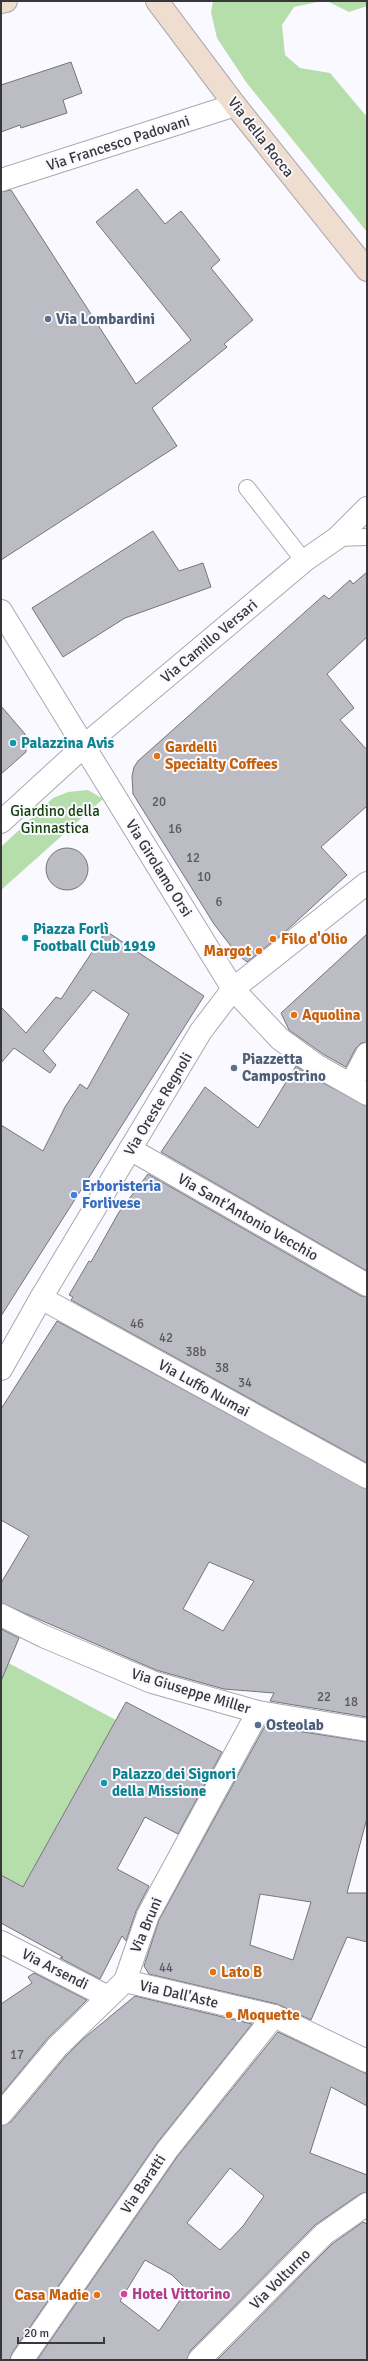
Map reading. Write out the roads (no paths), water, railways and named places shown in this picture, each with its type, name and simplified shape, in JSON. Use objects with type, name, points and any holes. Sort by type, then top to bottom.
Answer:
[{"type":"main road","points":[[1,2],[6,1]]},
{"type":"main road","name":"Via della Rocca","points":[[157,1],[235,105],[367,270]]},
{"type":"street","name":"Via Francesco Padovani","points":[[1,180],[235,105]]},
{"type":"street","name":"Via Camillo Versari","points":[[1,822],[84,746],[304,561],[337,538],[367,508]]},
{"type":"street","name":"Via Girolamo Orsi","points":[[1,611],[233,989],[280,1039],[316,1065],[359,1089]]},
{"type":"street","name":"Via Oreste Regnoli","points":[[1,1369],[41,1298],[201,1031],[233,989],[367,883]]},
{"type":"street","points":[[359,1089],[367,1054]]},
{"type":"street","name":"Via Sant'Antonio Vecchio","points":[[130,1149],[367,1285]]},
{"type":"street","name":"Via Luffo Numai","points":[[41,1298],[367,1477]]},
{"type":"street","name":"Via Giuseppe Miller","points":[[1,1615],[43,1636],[152,1682],[258,1712],[367,1730]]},
{"type":"street","name":"Via Bruni","points":[[1,2114],[57,2047],[125,1981],[148,1915],[258,1712]]},
{"type":"street","name":"Via Arsendi","points":[[1,1942],[108,1997]]},
{"type":"street","name":"Via Dall'Aste","points":[[125,1981],[274,2016],[367,2061]]},
{"type":"street","name":"Via Baratti","points":[[22,2360],[166,2150],[274,2016]]},
{"type":"street","name":"Via Volturno","points":[[199,2360],[324,2234],[364,2211]]},
{"type":"lane","points":[[247,488],[304,561]]},
{"type":"lane","points":[[337,538],[367,537]]},
{"type":"place","name":"Via Lombardini","points":[[48,319]]},
{"type":"place","name":"Palazzina Avis","points":[[13,743]]},
{"type":"place","name":"Gardelli Specialty Coffees","points":[[157,756]]},
{"type":"place","name":"Piazza Forlì Football Club 1919","points":[[25,938]]},
{"type":"place","name":"Filo d'Olio","points":[[273,939]]},
{"type":"place","name":"Margot","points":[[259,951]]},
{"type":"place","name":"Aquolina","points":[[294,1015]]},
{"type":"place","name":"Piazzetta Campostrino","points":[[234,1068]]},
{"type":"place","name":"Erboristeria Forlivese","points":[[74,1195]]},
{"type":"place","name":"Osteolab","points":[[258,1725]]},
{"type":"place","name":"Palazzo dei Signori della Missione","points":[[104,1783]]},
{"type":"place","name":"Lato B","points":[[213,1972]]},
{"type":"place","name":"Moquette","points":[[229,2015]]},
{"type":"place","name":"Hotel Vittorino","points":[[124,2294]]},
{"type":"place","name":"Casa Madie","points":[[97,2295]]},
{"type":"park label","name":"Giardino della Ginnastica","points":[[55,820]]}]
